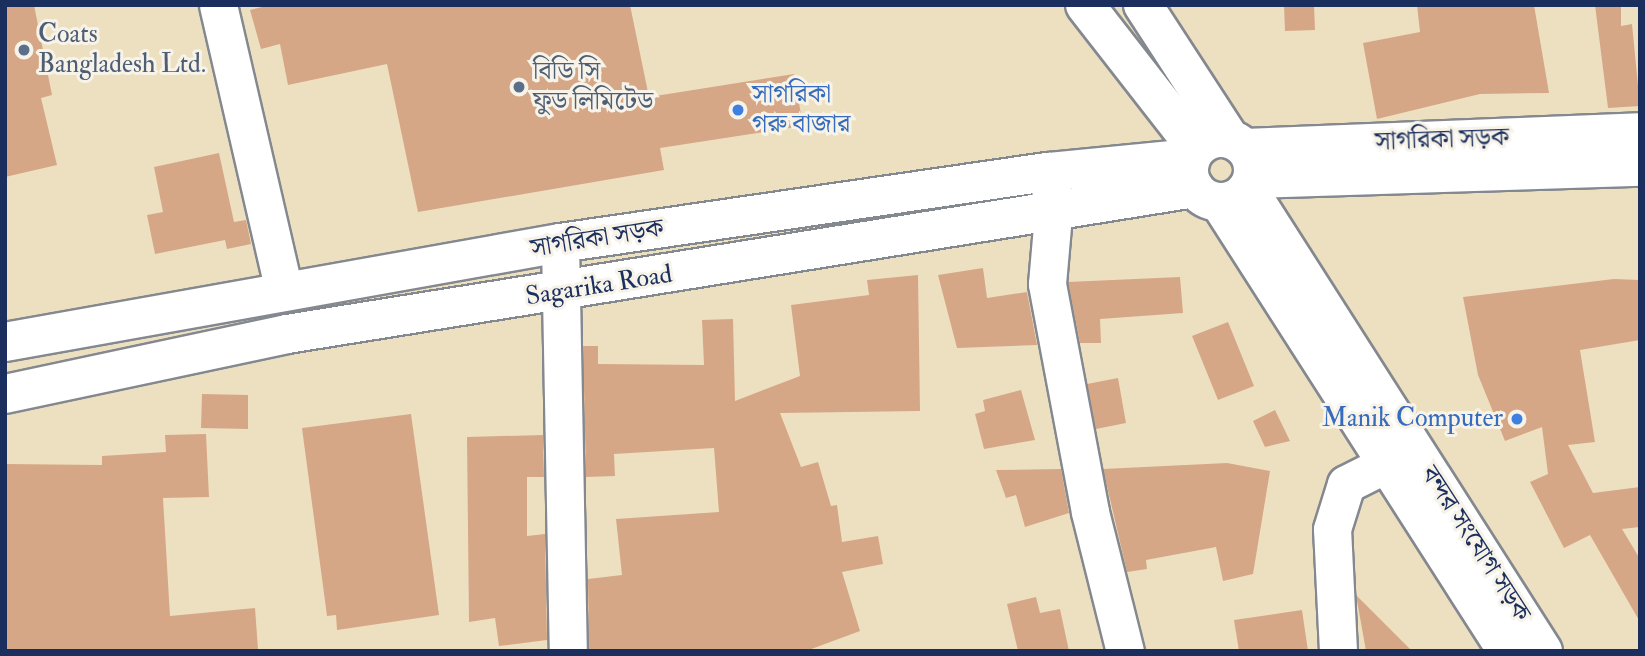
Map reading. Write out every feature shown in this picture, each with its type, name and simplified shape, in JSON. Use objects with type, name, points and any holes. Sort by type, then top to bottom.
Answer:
[{"type":"main road","name":"বন্দর সংযোগ সড়ক","points":[[1085,5],[1222,169],[1543,651]]},
{"type":"main road","name":"বন্দর সংযোগ সড়ক","points":[[1143,5],[1222,169],[1390,462],[1507,651]]},
{"type":"main road","name":"সাগরিকা সড়ক","points":[[1222,169],[1640,132]]},
{"type":"main road","name":"সাগরিকা সড়ক","points":[[5,342],[560,243],[1048,172],[1640,167]]},
{"type":"main road","name":"Sagarika Road","points":[[5,394],[287,334],[1053,215],[1222,169]]},
{"type":"street","points":[[218,5],[284,292]]},
{"type":"street","points":[[1048,172],[1053,215],[1046,284],[1090,512],[1125,651]]},
{"type":"street","points":[[560,243],[557,293],[568,651]]},
{"type":"street","points":[[1338,651],[1332,530],[1346,484],[1390,462]]},
{"type":"building","points":[[5,5],[34,5],[52,95],[41,98],[57,165],[5,177]]},
{"type":"building","name":"বিডি সি ফুড লিমিটেড","points":[[270,5],[630,5],[649,97],[794,74],[803,126],[660,148],[664,170],[418,212],[387,64],[288,85],[280,44],[261,49],[250,10]]},
{"type":"building","points":[[1284,5],[1314,5],[1315,30],[1285,31]]},
{"type":"building","points":[[1417,5],[1534,5],[1549,93],[1480,94],[1377,119],[1363,43],[1420,32]]},
{"type":"building","points":[[1595,5],[1621,5],[1621,26],[1632,24],[1640,106],[1608,108]]},
{"type":"building","points":[[219,153],[234,222],[246,220],[251,244],[227,249],[225,240],[155,254],[147,215],[163,212],[154,167]]},
{"type":"building","points":[[983,268],[987,298],[1027,292],[1037,345],[957,348],[938,275]]},
{"type":"building","points":[[918,275],[920,411],[780,413],[801,467],[818,462],[831,506],[837,505],[842,542],[878,536],[883,564],[842,572],[860,631],[806,651],[589,651],[588,579],[622,575],[616,519],[719,512],[714,448],[614,454],[615,476],[586,477],[583,346],[598,346],[598,364],[704,365],[702,320],[733,319],[735,401],[800,376],[791,305],[869,295],[867,280]]},
{"type":"building","points":[[1180,277],[1183,313],[1100,319],[1101,343],[1080,343],[1068,282]]},
{"type":"building","points":[[1614,279],[1640,280],[1640,340],[1580,350],[1595,442],[1568,445],[1593,493],[1640,487],[1640,527],[1622,529],[1640,559],[1640,622],[1590,535],[1564,548],[1530,482],[1548,474],[1542,427],[1505,441],[1478,375],[1463,297]]},
{"type":"building","points":[[1228,322],[1254,386],[1218,400],[1192,336]]},
{"type":"building","points":[[1118,378],[1126,423],[1096,429],[1087,384]]},
{"type":"building","points":[[1021,390],[1035,440],[984,449],[975,414],[985,411],[983,400]]},
{"type":"building","points":[[202,394],[248,395],[248,429],[201,428]]},
{"type":"building","points":[[1275,410],[1290,441],[1265,447],[1253,421]]},
{"type":"building","points":[[411,414],[439,615],[337,630],[336,615],[327,616],[302,428]]},
{"type":"building","points":[[206,434],[209,497],[163,498],[170,616],[255,608],[258,649],[5,651],[5,464],[102,465],[102,456],[166,452],[165,435]]},
{"type":"building","points":[[543,435],[544,477],[527,477],[527,536],[545,534],[547,640],[499,646],[495,618],[469,622],[467,437]]},
{"type":"building","points":[[1227,463],[1270,471],[1253,574],[1223,581],[1216,547],[1146,560],[1147,569],[1127,572],[1103,469]]},
{"type":"building","points":[[1061,469],[1069,513],[1025,527],[1016,495],[1006,498],[996,470]]},
{"type":"building","points":[[1356,595],[1412,651],[1366,651]]},
{"type":"building","points":[[1036,597],[1040,613],[1060,609],[1069,651],[1018,651],[1007,604]]},
{"type":"building","points":[[1302,610],[1308,651],[1239,651],[1234,620]]},
{"type":"place","name":"Coats Bangladesh Ltd.","points":[[24,50]]},
{"type":"place","name":"বিডি সি ফুড লিমিটেড","points":[[519,87]]},
{"type":"place","name":"সাগরিকা গরু বাজার","points":[[738,110]]},
{"type":"place","name":"Manik Computer","points":[[1517,419]]}]
